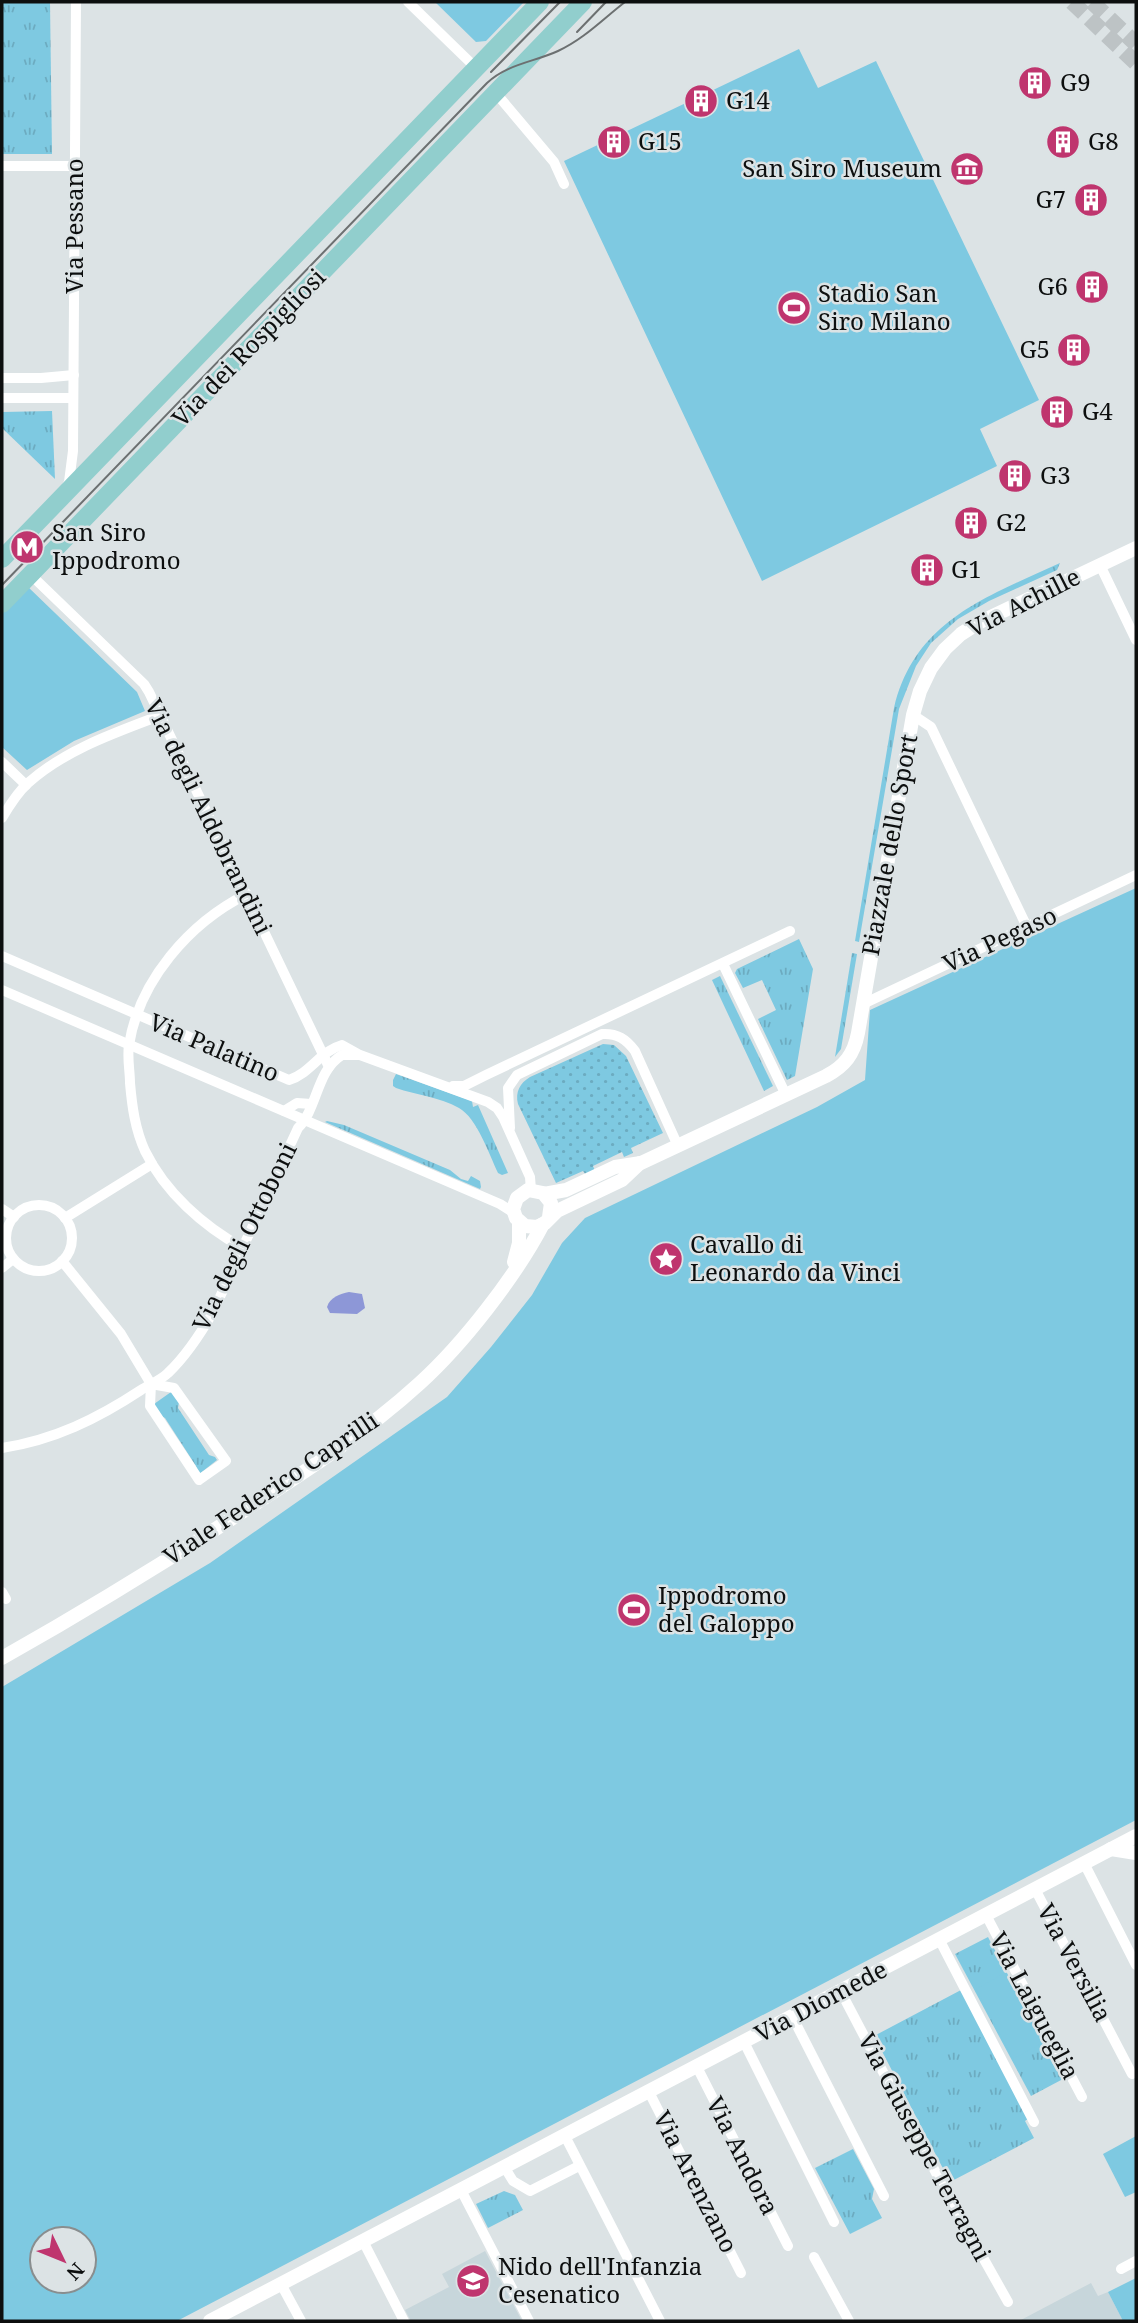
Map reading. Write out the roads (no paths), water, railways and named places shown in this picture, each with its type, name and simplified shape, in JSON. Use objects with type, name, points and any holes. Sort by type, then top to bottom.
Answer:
[{"type":"main road","name":"Via dei Rospigliosi","points":[[2,559],[540,2]]},
{"type":"main road","name":"Via dei Rospigliosi","points":[[2,604],[581,3]]},
{"type":"main road","points":[[476,68],[495,92]]},
{"type":"street","name":"Via Pessano","points":[[61,498],[69,482],[73,451],[76,2]]},
{"type":"street","points":[[408,2],[476,68]]},
{"type":"street","points":[[495,92],[554,162],[564,184]]},
{"type":"street","points":[[2,166],[76,166]]},
{"type":"street","points":[[2,378],[41,378],[74,374]]},
{"type":"street","points":[[2,398],[74,397]]},
{"type":"street","points":[[73,451],[77,457],[88,462],[97,460]]},
{"type":"street","name":"Via Achille","points":[[913,715],[931,668],[961,634],[986,618],[1136,548]]},
{"type":"street","points":[[1100,565],[1136,640]]},
{"type":"street","name":"Via degli Aldobrandini","points":[[30,574],[144,684],[323,1053]]},
{"type":"street","name":"Piazzale dello Sport","points":[[538,1192],[566,1190],[615,1167],[641,1163],[832,1073],[848,1060],[855,1047],[913,715],[931,727],[1027,927]]},
{"type":"street","points":[[2,818],[26,785],[72,754],[159,716]]},
{"type":"street","points":[[2,762],[26,785]]},
{"type":"street","name":"Via Pegaso","points":[[863,1004],[1136,876]]},
{"type":"street","points":[[138,1015],[142,1002],[162,967],[178,946],[205,921],[247,894]]},
{"type":"street","points":[[449,1087],[464,1086],[790,931]]},
{"type":"street","name":"Via Palatino","points":[[2,956],[289,1080],[304,1073],[323,1053]]},
{"type":"street","points":[[723,964],[786,1095]]},
{"type":"street","name":"Via Palatino","points":[[2,990],[305,1120]]},
{"type":"street","name":"Via Palatino","points":[[129,1045],[138,1015]]},
{"type":"street","points":[[511,1134],[508,1088],[517,1075],[602,1034],[610,1033],[624,1039],[635,1051],[678,1146]]},
{"type":"street","points":[[129,1045],[131,1102],[136,1128],[152,1164],[172,1192],[194,1214],[243,1248]]},
{"type":"street","points":[[329,1067],[323,1053],[342,1045],[360,1055],[494,1106],[501,1114],[538,1192],[551,1206],[546,1220],[532,1228],[500,1204],[305,1120],[329,1067],[342,1055],[360,1055]]},
{"type":"street","name":"Via Palatino","points":[[284,1111],[297,1103],[310,1104]]},
{"type":"street","name":"Via degli Ottoboni","points":[[2,1448],[64,1433],[107,1413],[167,1374],[196,1340],[213,1312],[298,1128],[305,1120]]},
{"type":"street","name":"Piazzale dello Sport","points":[[546,1220],[557,1211],[622,1180],[641,1163]]},
{"type":"street","points":[[65,1218],[152,1164]]},
{"type":"street","points":[[517,1218],[514,1204],[517,1198],[524,1192],[538,1192]]},
{"type":"street","points":[[38,1205],[53,1209],[65,1218],[71,1240],[70,1248],[62,1261],[50,1269],[39,1271],[25,1268],[13,1259],[6,1238],[14,1217],[23,1210],[38,1205]]},
{"type":"street","points":[[2,1209],[14,1217]]},
{"type":"street","name":"Viale Federico Caprilli","points":[[508,1280],[517,1256],[517,1218]]},
{"type":"street","name":"Viale Federico Caprilli","points":[[2,1658],[177,1554],[265,1497],[401,1400],[442,1362],[508,1280],[546,1220]]},
{"type":"street","points":[[2,1268],[13,1259]]},
{"type":"street","points":[[62,1261],[121,1334],[151,1384],[150,1406],[199,1480],[226,1461],[174,1388],[151,1384]]},
{"type":"street","name":"Via Diomede","points":[[210,2321],[1136,1836]]},
{"type":"street","points":[[1111,1849],[1136,1853]]},
{"type":"street","points":[[1084,1863],[1136,1965]]},
{"type":"street","name":"Via Versilia","points":[[1035,1889],[1132,2074]]},
{"type":"street","name":"Via Laigueglia","points":[[986,1915],[1082,2097]]},
{"type":"street","points":[[939,1940],[1034,2122]]},
{"type":"street","name":"Via Giuseppe Terragni","points":[[841,1992],[945,2190],[1008,2302]]},
{"type":"street","points":[[792,2017],[884,2196]]},
{"type":"street","points":[[744,2042],[834,2222]]},
{"type":"street","name":"Via Andora","points":[[697,2067],[788,2246]]},
{"type":"street","name":"Via Arenzano","points":[[649,2092],[741,2273]]},
{"type":"street","points":[[565,2136],[660,2321]]},
{"type":"street","points":[[505,2168],[513,2181],[530,2191],[579,2166]]},
{"type":"street","points":[[461,2190],[529,2321]]},
{"type":"street","points":[[363,2241],[404,2321]]},
{"type":"street","points":[[814,2258],[849,2321]]},
{"type":"street","points":[[1121,2269],[1136,2261]]},
{"type":"street","points":[[281,2284],[301,2321]]},
{"type":"tunnel","points":[[1072,2],[1136,63]]},
{"type":"tunnel","points":[[1092,2],[1136,44]]},
{"type":"tram line","points":[[491,72],[560,2]]},
{"type":"tram line","points":[[577,32],[606,2]]},
{"type":"tram line","points":[[2,585],[487,83],[512,67],[567,46],[585,35],[625,2]]},
{"type":"place","name":"G9","points":[[1035,83]]},
{"type":"place","name":"G14","points":[[701,101]]},
{"type":"place","name":"G15","points":[[614,142]]},
{"type":"place","name":"G8","points":[[1063,142]]},
{"type":"place","name":"San Siro Museum","points":[[967,169]]},
{"type":"place","name":"G7","points":[[1091,200]]},
{"type":"place","name":"G6","points":[[1092,287]]},
{"type":"place","name":"Stadio San Siro Milano","points":[[794,308]]},
{"type":"place","name":"G5","points":[[1074,350]]},
{"type":"place","name":"G4","points":[[1057,412]]},
{"type":"place","name":"G3","points":[[1015,476]]},
{"type":"place","name":"G2","points":[[971,523]]},
{"type":"place","name":"San Siro Ippodromo","points":[[27,547]]},
{"type":"place","name":"G1","points":[[927,570]]},
{"type":"place","name":"Cavallo di Leonardo da Vinci","points":[[666,1259]]},
{"type":"place","name":"Ippodromo del Galoppo","points":[[634,1610]]},
{"type":"place","name":"Nido dell'Infanzia Cesenatico","points":[[473,2281]]}]
